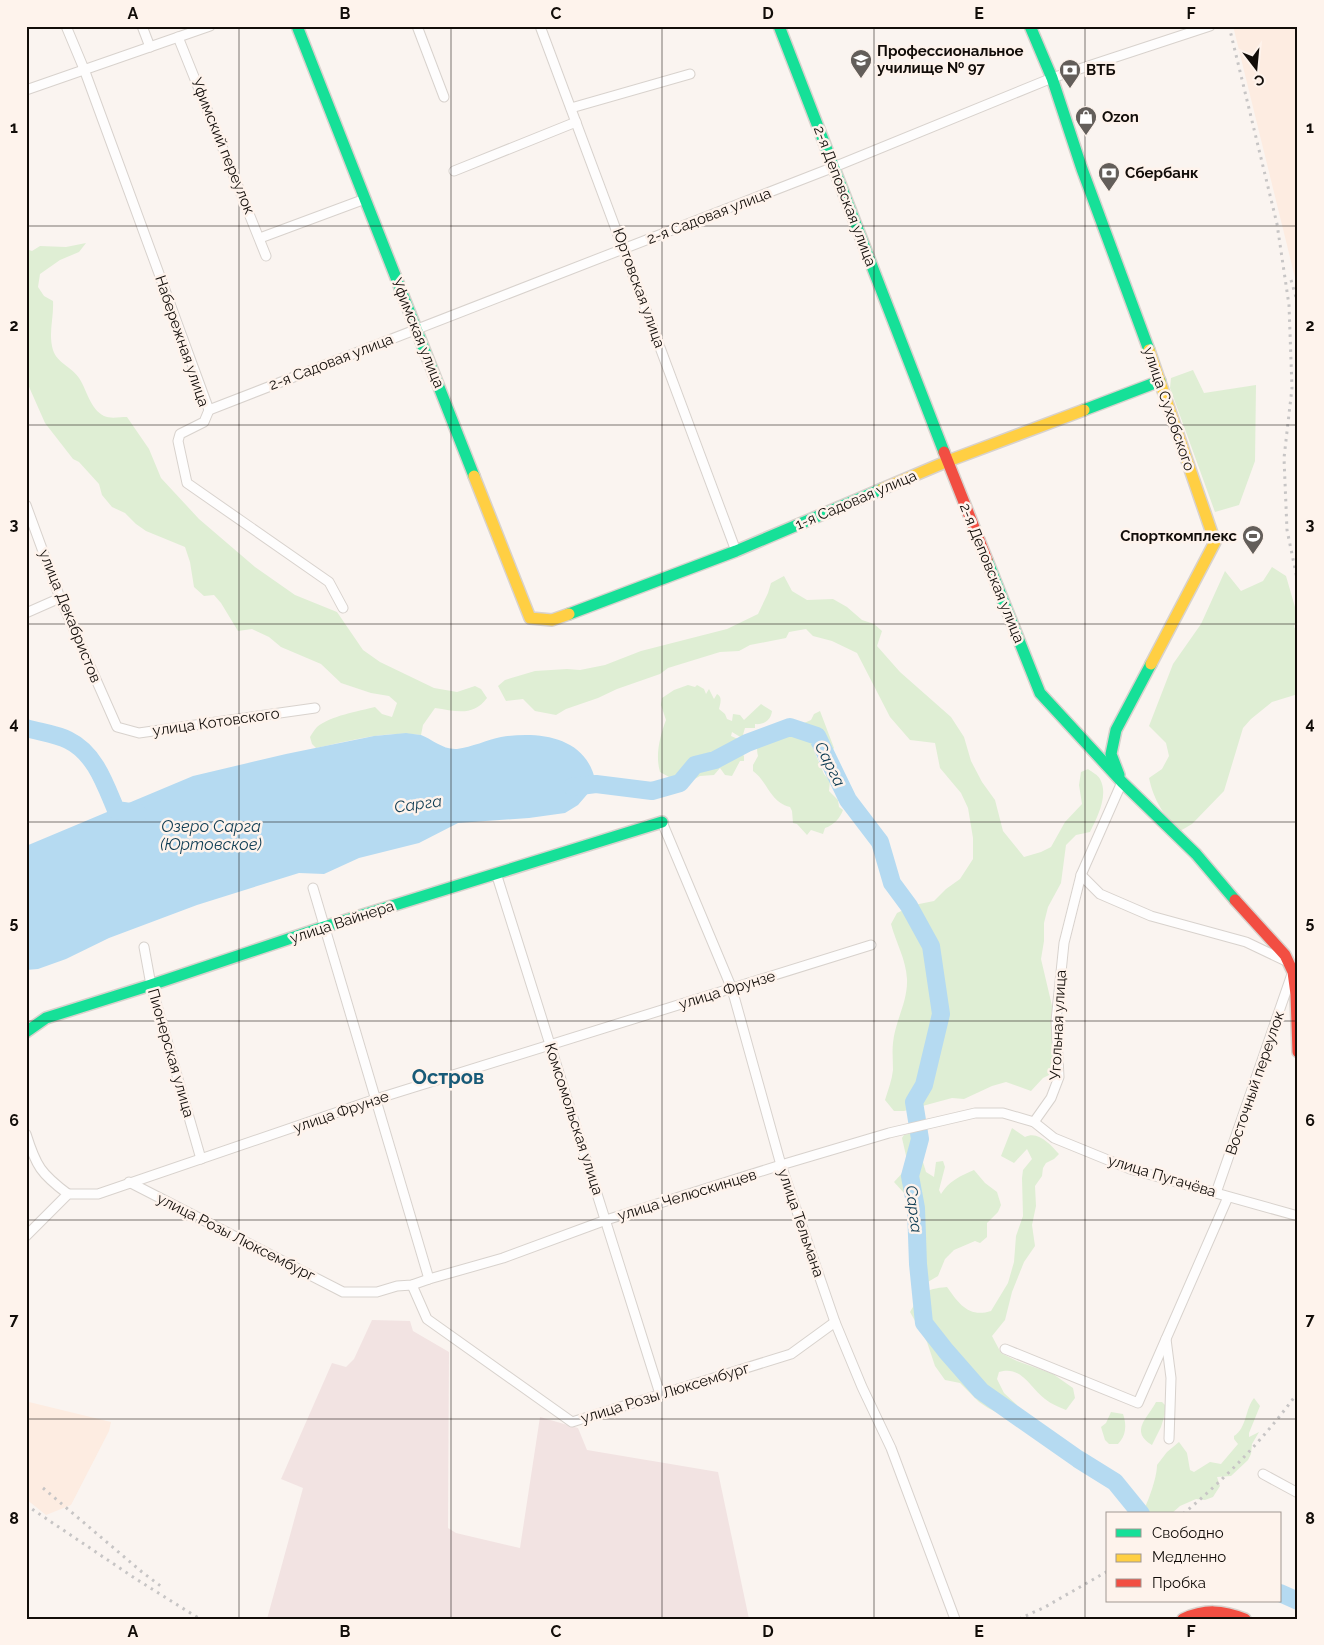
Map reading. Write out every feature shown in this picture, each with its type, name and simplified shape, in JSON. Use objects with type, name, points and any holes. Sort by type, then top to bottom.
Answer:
[{"type":"street","name":"Набережная улица","points":[[66,26],[84,69],[209,410],[204,422],[180,434],[178,441],[187,483],[328,582],[343,608]]},
{"type":"street","points":[[142,26],[150,47]]},
{"type":"street","points":[[26,90],[210,26]]},
{"type":"street","name":"Уфимская улица","points":[[297,26],[530,618],[552,620]]},
{"type":"street","points":[[416,26],[444,98]]},
{"type":"street","name":"Юртовская улица","points":[[540,26],[736,551]]},
{"type":"street","name":"2-я Деповская улица","points":[[779,26],[1040,693],[1122,782],[1196,854],[1252,920],[1285,955],[1290,967]]},
{"type":"street","name":"улица Сухобского","points":[[1030,26],[1052,78],[1082,169],[1160,381],[1215,542],[1116,730],[1111,754],[1122,782]]},
{"type":"street","name":"2-я Садовая улица","points":[[209,410],[834,167],[1052,78],[1210,26]]},
{"type":"street","name":"Уфимский переулок","points":[[178,37],[266,256]]},
{"type":"street","points":[[571,108],[690,74]]},
{"type":"street","points":[[454,171],[576,122]]},
{"type":"street","points":[[260,238],[365,199]]},
{"type":"street","name":"1-я Садовая улица","points":[[552,620],[736,551],[948,462],[1160,381]]},
{"type":"street","name":"улица Декабристов","points":[[26,505],[60,598],[117,727]]},
{"type":"street","points":[[26,613],[60,598]]},
{"type":"street","name":"улица Котовского","points":[[117,727],[138,733],[315,708]]},
{"type":"street","name":"Угольная улица","points":[[1034,1122],[1051,1098],[1058,1078],[1056,1021],[1064,943],[1081,875],[1122,782]]},
{"type":"street","name":"улица Вайнера","points":[[26,1032],[46,1018],[151,985],[324,926],[662,822]]},
{"type":"street","name":"улица Тельмана","points":[[662,822],[732,989],[781,1165],[835,1322],[862,1387],[891,1448],[955,1619]]},
{"type":"street","name":"Комсомольская улица","points":[[496,874],[660,1394]]},
{"type":"street","points":[[1081,875],[1100,894],[1151,916],[1246,942],[1290,967],[1296,994],[1298,1052]]},
{"type":"street","points":[[312,888],[429,1278]]},
{"type":"street","name":"улица Фрунзе","points":[[68,1194],[98,1194],[376,1099],[871,945]]},
{"type":"street","name":"Пионерская улица","points":[[144,947],[151,985],[201,1159]]},
{"type":"street","name":"Восточный переулок","points":[[1216,1194],[1290,967]]},
{"type":"street","name":"улица Челюскинцев","points":[[343,1292],[377,1292],[397,1286],[412,1285],[429,1278],[502,1258],[606,1220],[901,1129],[975,1113],[1003,1113],[1034,1122]]},
{"type":"street","name":"улица Пугачёва","points":[[1034,1122],[1054,1138],[1130,1170],[1298,1216]]},
{"type":"street","points":[[26,1134],[34,1158],[46,1178],[68,1194],[26,1236]]},
{"type":"street","name":"улица Розы Люксембург","points":[[129,1182],[343,1292]]},
{"type":"street","points":[[1005,1348],[1138,1403],[1228,1197]]},
{"type":"street","name":"улица Розы Люксембург","points":[[412,1285],[427,1319],[572,1422],[791,1354],[835,1322]]},
{"type":"street","points":[[1166,1338],[1172,1378],[1170,1439]]},
{"type":"street","points":[[1262,1474],[1298,1493]]},
{"type":"street","points":[[1183,1619],[1204,1611],[1225,1610],[1246,1619]]},
{"type":"shaded area","points":[[1233,26],[1298,26],[1298,290]]},
{"type":"shaded area","points":[[372,1320],[410,1321],[413,1331],[449,1352],[448,1528],[456,1533],[520,1548],[540,1417],[578,1428],[587,1450],[718,1472],[749,1619],[267,1619],[303,1488],[281,1479],[332,1363],[346,1367],[354,1359]]},
{"type":"shaded area","points":[[29,1402],[111,1422],[109,1431],[71,1505],[46,1515],[26,1499],[26,1428],[28,1424],[26,1424],[26,1415]]},
{"type":"green space","points":[[86,243],[79,252],[60,260],[40,274],[38,287],[44,296],[53,301],[51,338],[53,350],[61,362],[79,378],[95,409],[106,417],[127,417],[149,449],[161,478],[199,519],[255,567],[295,595],[337,612],[363,650],[380,662],[434,688],[457,692],[475,686],[481,689],[487,698],[482,704],[476,708],[464,711],[435,708],[423,725],[421,735],[381,735],[316,748],[312,744],[310,737],[314,731],[329,720],[375,707],[382,714],[392,717],[397,703],[389,696],[371,693],[341,683],[321,664],[281,647],[269,637],[252,629],[238,631],[214,595],[204,596],[194,587],[190,562],[185,547],[146,531],[125,513],[112,507],[102,495],[99,484],[79,462],[73,459],[45,423],[26,380],[26,249],[32,251],[40,246],[66,247]]},
{"type":"green space","points":[[1193,370],[1204,393],[1256,385],[1255,461],[1239,505],[1215,512],[1170,388],[1171,378]]},
{"type":"green space","points":[[1272,567],[1286,576],[1297,614],[1294,627],[1298,632],[1298,694],[1272,702],[1243,728],[1224,791],[1192,824],[1175,834],[1178,831],[1160,806],[1149,778],[1162,769],[1169,756],[1166,743],[1149,726],[1173,664],[1201,624],[1225,571],[1241,591],[1263,581]]},
{"type":"green space","points":[[784,576],[792,591],[807,600],[833,599],[847,607],[862,620],[874,624],[882,631],[877,646],[900,672],[951,717],[964,737],[971,761],[982,782],[995,800],[1003,831],[1024,857],[1051,847],[1065,822],[1082,804],[1079,785],[1081,772],[1088,769],[1100,779],[1103,799],[1099,813],[1090,832],[1076,835],[1066,845],[1061,883],[1048,907],[1044,923],[1041,959],[1053,1010],[1053,1056],[1049,1075],[1043,1078],[1031,1091],[1006,1082],[992,1086],[964,1099],[952,1098],[904,1111],[894,1111],[885,1100],[893,1070],[894,1035],[904,1004],[907,987],[905,965],[891,924],[897,913],[914,905],[934,901],[960,879],[973,859],[973,838],[968,808],[961,793],[940,768],[935,743],[910,740],[890,717],[857,653],[832,641],[813,636],[806,629],[789,632],[786,638],[750,645],[739,651],[720,652],[668,668],[660,674],[566,709],[556,715],[535,711],[523,699],[506,701],[498,686],[505,680],[535,671],[580,670],[605,665],[641,651],[727,629],[758,614],[771,583]]},
{"type":"green space","points":[[688,685],[695,687],[697,685],[704,689],[706,694],[709,689],[714,699],[717,694],[719,695],[721,701],[719,709],[725,714],[727,719],[732,721],[733,714],[740,715],[744,720],[761,704],[772,711],[766,721],[761,724],[755,724],[755,728],[745,728],[742,738],[732,732],[731,736],[738,739],[738,745],[741,747],[740,751],[744,756],[744,761],[740,761],[732,776],[725,775],[720,768],[714,775],[700,776],[691,781],[680,783],[660,772],[659,746],[666,720],[661,705],[662,698],[674,690]]},
{"type":"green space","points":[[820,711],[834,748],[825,758],[818,747],[812,746],[824,774],[830,781],[829,791],[838,800],[839,807],[843,810],[836,821],[825,828],[823,834],[811,830],[807,835],[797,824],[793,823],[790,807],[773,796],[753,771],[753,765],[758,756],[758,746],[764,739],[762,731],[776,727],[780,736],[797,733],[804,723],[811,720],[814,714]]},
{"type":"green space","points":[[1012,1128],[1025,1137],[1035,1135],[1039,1137],[1059,1154],[1046,1163],[1042,1176],[1035,1186],[1036,1206],[1032,1225],[1035,1246],[1024,1262],[1012,1292],[1005,1320],[992,1336],[1001,1353],[1053,1374],[1073,1388],[1075,1398],[1066,1410],[1045,1399],[1020,1375],[1007,1371],[999,1372],[997,1379],[1004,1393],[1017,1405],[1011,1414],[998,1413],[988,1408],[979,1402],[960,1383],[945,1380],[935,1366],[927,1342],[910,1312],[924,1293],[933,1289],[947,1287],[965,1308],[977,1313],[991,1311],[1008,1283],[1014,1262],[1016,1236],[1023,1216],[1023,1170],[1032,1159],[1027,1149],[1014,1163],[1001,1156]]},
{"type":"green space","points":[[913,1133],[918,1135],[920,1139],[919,1149],[926,1172],[934,1177],[936,1162],[943,1161],[945,1167],[939,1190],[941,1194],[955,1179],[974,1170],[985,1183],[997,1192],[1001,1205],[998,1212],[987,1223],[987,1237],[980,1243],[975,1241],[954,1250],[945,1259],[938,1276],[921,1286],[912,1274],[911,1259],[915,1253],[917,1243],[913,1229],[913,1217],[920,1212],[918,1202],[905,1194],[894,1182],[905,1170],[907,1160],[902,1138],[904,1135]]},
{"type":"green space","points":[[1254,1398],[1260,1406],[1249,1433],[1249,1437],[1259,1432],[1252,1444],[1251,1454],[1248,1460],[1231,1476],[1217,1477],[1220,1486],[1213,1497],[1205,1500],[1196,1499],[1180,1506],[1173,1512],[1143,1512],[1152,1490],[1157,1465],[1167,1452],[1179,1442],[1187,1453],[1190,1470],[1194,1472],[1210,1462],[1221,1464],[1238,1444],[1234,1436],[1244,1423]]},
{"type":"green space","points":[[1156,1402],[1162,1402],[1167,1407],[1161,1427],[1152,1445],[1145,1440],[1141,1429],[1142,1424]]},
{"type":"green space","points":[[1111,1412],[1123,1414],[1124,1418],[1124,1434],[1118,1444],[1109,1444],[1105,1440],[1101,1427],[1106,1423]]},
{"type":"water","name":"Озеро Сарга (Юртовское)","points":[[406,733],[421,735],[452,749],[516,735],[547,737],[573,747],[583,756],[591,768],[596,784],[578,805],[565,813],[529,818],[458,823],[419,843],[359,858],[324,874],[299,873],[197,905],[109,938],[66,959],[38,969],[26,970],[26,846],[193,776],[374,736]]},
{"type":"waterway","name":"Сарга","points":[[572,787],[596,784],[652,791],[680,783],[695,765],[715,760],[747,743],[790,727],[817,736],[848,800],[880,842],[892,883],[909,906],[931,946],[941,1014],[924,1085],[914,1102],[920,1139],[910,1176],[916,1208],[918,1264],[924,1323],[981,1391],[1078,1459],[1115,1482],[1139,1512]]},
{"type":"waterway","name":"Сарга","points":[[26,728],[58,736],[77,746],[98,770],[116,810],[138,813]]},
{"type":"waterway","name":"Сарга","points":[[1282,1594],[1298,1601]]},
{"type":"railway","points":[[1229,26],[1277,224],[1289,305],[1292,388],[1284,458],[1287,530],[1298,583]]},
{"type":"railway","points":[[1291,280],[1298,304]]},
{"type":"railway","points":[[1185,1512],[1244,1457],[1298,1392]]},
{"type":"railway","points":[[43,1488],[162,1587]]},
{"type":"railway","points":[[26,1505],[136,1579],[200,1619]]},
{"type":"railway","points":[[1019,1619],[1045,1607],[1106,1572]]},
{"type":"traffic: fast","points":[[297,26],[474,476]]},
{"type":"traffic: fast","points":[[779,26],[944,452]]},
{"type":"traffic: fast","points":[[1030,26],[1052,78],[1082,169],[1149,350]]},
{"type":"traffic: fast","points":[[1084,410],[1160,381]]},
{"type":"traffic: fast","points":[[569,614],[736,551],[882,489]]},
{"type":"traffic: fast","points":[[987,560],[1040,693],[1122,782],[1196,854],[1235,900]]},
{"type":"traffic: fast","points":[[1119,775],[1111,754],[1116,730],[1151,664]]},
{"type":"traffic: fast","points":[[26,1032],[46,1018],[324,927],[662,822]]},
{"type":"traffic: slow","points":[[1149,350],[1215,542],[1151,664]]},
{"type":"traffic: slow","points":[[882,489],[948,461],[1084,410]]},
{"type":"traffic: slow","points":[[474,476],[530,618],[552,620],[569,614]]},
{"type":"traffic: jam","points":[[944,452],[987,560]]},
{"type":"traffic: jam","points":[[1235,900],[1285,955],[1293,972],[1296,994],[1298,1052]]},
{"type":"traffic: jam","points":[[1183,1619],[1206,1612],[1221,1612],[1245,1619]]},
{"type":"place","name":"Профессиональное училище № 97","points":[[861,79]]},
{"type":"place","name":"ВТБ","points":[[1070,89]]},
{"type":"place","name":"Ozon","points":[[1086,136]]},
{"type":"place","name":"Сбербанк","points":[[1109,192]]},
{"type":"place","name":"Спорткомплекс","points":[[1253,555]]},
{"type":"district","name":"Остров","points":[[448,1077]]}]
